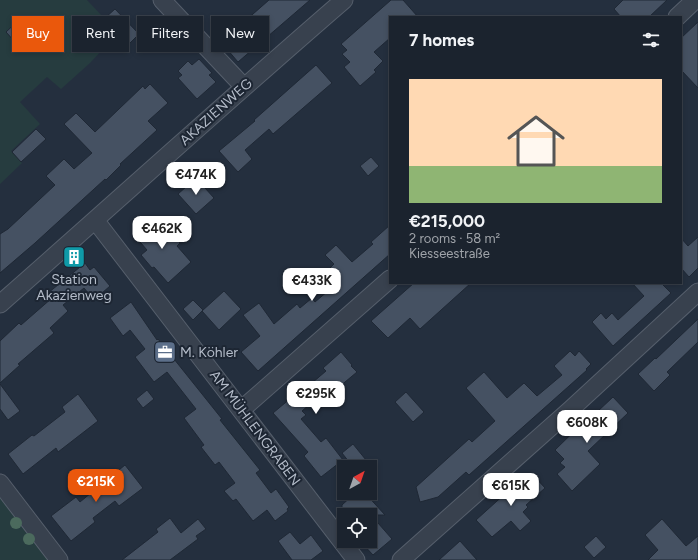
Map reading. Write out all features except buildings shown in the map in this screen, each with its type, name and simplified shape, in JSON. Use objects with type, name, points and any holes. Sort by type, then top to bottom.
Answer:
[{"type":"street","points":[[162,0],[244,87]]},
{"type":"street","name":"AKAZIENWEG","points":[[0,304],[344,0]]},
{"type":"street","points":[[678,16],[695,0]]},
{"type":"street","name":"AM MÜHLENGRABEN","points":[[95,220],[356,560]]},
{"type":"street","points":[[241,410],[389,280]]},
{"type":"street","points":[[401,560],[571,409],[698,292]]},
{"type":"street","points":[[0,483],[59,560]]},
{"type":"green space","points":[[0,0],[87,0],[102,16],[72,16],[72,52],[100,52],[61,89],[47,77],[20,102],[40,124],[11,151],[22,163],[0,184]]},
{"type":"green space","points":[[0,495],[50,560],[0,560]]},
{"type":"place","name":"Station Akazienweg","points":[[74,257]]},
{"type":"place","name":"M. Köhler","points":[[165,352]]}]
